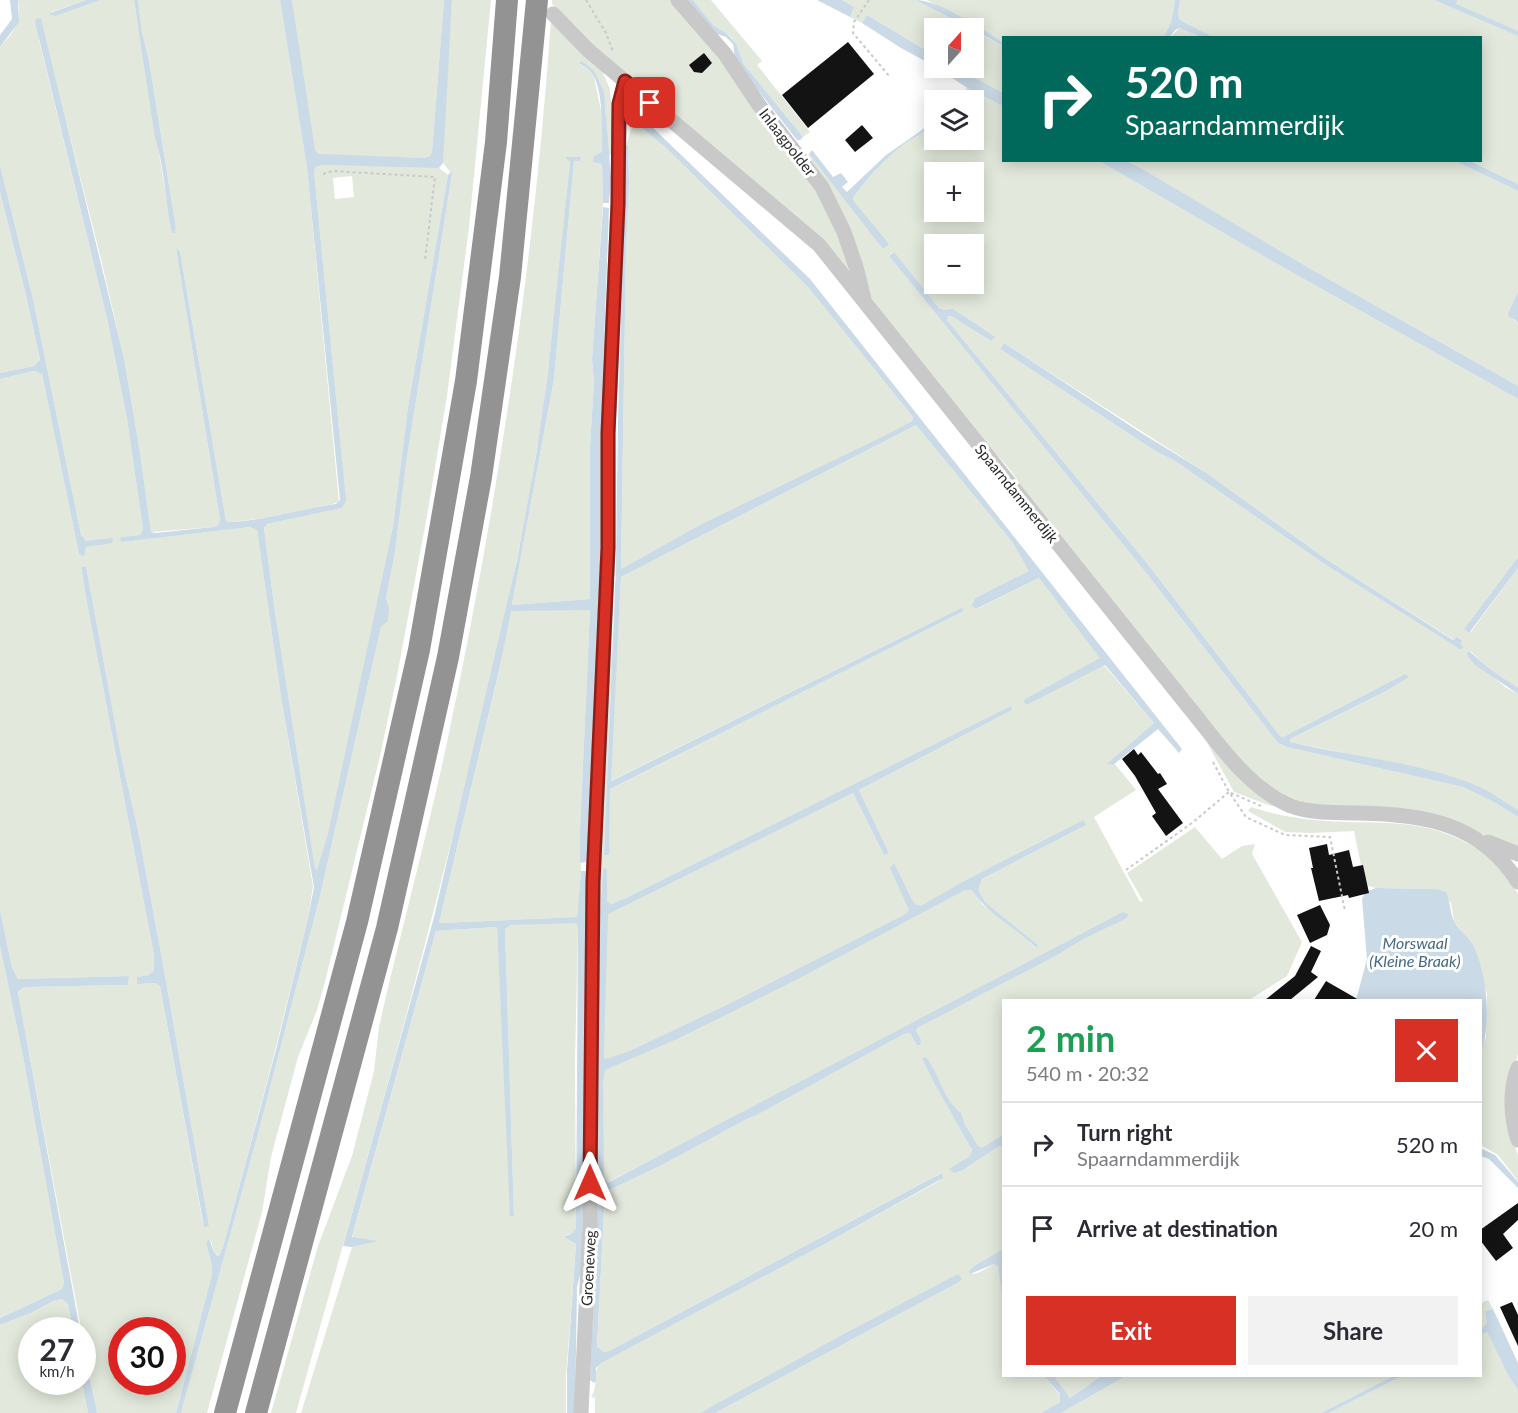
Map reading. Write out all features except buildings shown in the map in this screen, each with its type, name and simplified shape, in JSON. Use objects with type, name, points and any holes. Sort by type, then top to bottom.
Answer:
[{"type":"highway","points":[[225,1413],[357,922],[419,650],[466,381],[496,142],[507,0]]},
{"type":"highway","points":[[256,1413],[387,928],[448,657],[481,477],[545,7]]},
{"type":"street","name":"Inlaagpolder","points":[[678,0],[724,54],[759,105],[822,187],[844,232],[864,302]]},
{"type":"street","name":"Spaarndammerdijk","points":[[545,7],[574,38],[812,238],[826,253],[1187,705],[1257,785],[1284,803],[1304,810],[1415,816],[1447,824],[1476,838],[1498,856],[1518,882]]},
{"type":"street","name":"Groeneweg","points":[[581,1413],[590,1224],[593,882],[608,548],[608,433],[618,204],[619,104],[625,81]]},
{"type":"street","points":[[1476,838],[1518,854]]},
{"type":"street","points":[[1518,1068],[1515,1074],[1512,1124],[1518,1140]]},
{"type":"path","points":[[586,0],[611,44],[613,56],[610,69]]},
{"type":"path","points":[[869,0],[854,22],[853,33],[890,77]]},
{"type":"path","points":[[323,174],[333,171],[435,177],[425,260]]},
{"type":"path","points":[[1126,870],[1192,823],[1229,792],[1246,818],[1285,835],[1330,837],[1345,911]]},
{"type":"shaded area","points":[[18,0],[86,0],[51,12],[52,16],[101,0],[134,0],[172,232],[176,231],[176,228],[138,0],[280,0],[307,168],[339,502],[263,518],[226,521],[180,251],[176,249],[220,520],[214,527],[151,532],[124,358],[44,34],[39,40],[108,323],[127,419],[143,529],[140,535],[121,537],[123,542],[250,527],[257,530],[281,697],[313,886],[308,918],[273,1059],[219,1256],[214,1252],[211,1241],[206,1242],[212,1274],[186,1374],[186,1317],[108,1317],[108,1395],[181,1395],[176,1413],[97,1413],[94,1395],[96,1395],[96,1317],[79,1317],[18,994],[22,988],[26,987],[128,985],[129,976],[18,979],[12,967],[0,910],[0,379],[34,371],[42,374],[79,554],[86,547],[96,545],[83,539],[81,535],[33,299],[0,165],[0,47],[10,36],[19,14]],"holes":[[[86,566],[122,762],[139,835],[209,1226],[203,1224],[160,986],[155,983],[139,984],[137,977],[149,975],[155,971],[154,955],[87,603],[81,567]]]},
{"type":"shaded area","points":[[292,0],[444,0],[430,156],[425,158],[330,155],[319,154],[314,150]]},
{"type":"shaded area","points":[[452,0],[491,0],[469,227],[447,396],[427,516],[380,756],[325,982],[317,1010],[298,1057],[271,1157],[262,1212],[207,1413],[181,1413],[258,1134],[320,896],[381,627],[385,624],[386,599],[395,552],[407,457],[452,174],[443,163]]},
{"type":"shaded area","points":[[552,0],[674,0],[816,184],[857,282],[574,29],[552,4]]},
{"type":"shaded area","points":[[693,0],[711,0],[762,61],[757,65],[810,132],[803,137],[743,63],[736,43],[730,36],[714,26]]},
{"type":"shaded area","points":[[842,0],[915,0],[950,18],[924,18],[924,49],[867,15],[862,23],[850,17],[854,7]]},
{"type":"shaded area","points":[[927,0],[1175,0],[1171,22],[1164,36],[1002,36],[1002,41],[984,32],[984,18],[960,18]]},
{"type":"shaded area","points":[[1180,0],[1434,0],[1518,36],[1518,184],[1472,162],[1482,162],[1482,36],[1211,36],[1180,20],[1178,14]]},
{"type":"shaded area","points":[[1458,0],[1518,0],[1518,31],[1460,7],[1456,4]]},
{"type":"shaded area","points":[[551,20],[602,71],[610,89],[614,146],[609,158],[604,95],[593,72],[582,61],[580,64],[591,71],[594,77],[602,115],[602,153],[594,162],[602,164],[603,203],[592,360],[594,382],[590,445],[590,599],[512,605],[554,379],[574,161],[580,161],[566,159],[570,160],[542,418],[522,533],[488,688],[408,1009],[296,1413],[271,1413],[318,1246],[352,1156],[374,1071],[379,1027],[438,782],[464,657],[482,567],[524,294],[544,112]]},
{"type":"shaded area","points":[[1179,28],[1199,36],[1172,36]]},
{"type":"shaded area","points":[[984,36],[1002,45],[1002,92],[975,78],[984,78]]},
{"type":"shaded area","points":[[984,96],[1002,105],[1002,162],[1101,162],[1518,399],[1518,557],[1464,629],[1470,633],[1518,568],[1518,688],[1490,669],[1470,651],[1466,654],[1505,687],[1518,694],[1518,810],[1497,796],[1375,759],[1290,742],[1290,739],[1384,692],[1405,674],[1283,737],[1280,736],[1146,562],[947,320],[947,317],[951,316],[991,341],[994,337],[974,324],[939,308],[928,294],[984,294],[984,234],[924,234],[924,290],[893,252],[889,256],[1147,574],[1278,743],[1287,747],[1463,787],[1518,817],[1518,849],[1439,816],[1321,807],[1308,804],[1275,789],[1237,757],[1025,495],[1011,470],[990,451],[870,300],[808,156],[809,154],[884,248],[888,244],[854,203],[853,198],[889,157],[923,132],[924,150],[984,150]],"holes":[[[1004,343],[1205,472],[1326,559],[1454,640],[1458,637],[1462,640],[1461,644],[1464,647],[1461,650],[1329,567],[1175,461],[1157,452],[1000,349]]]},
{"type":"shaded area","points":[[637,124],[665,147],[808,287],[913,417],[912,421],[840,459],[621,569],[629,183],[628,146],[626,146],[631,129]]},
{"type":"shaded area","points":[[1128,162],[1457,162],[1518,191],[1518,292],[1509,311],[1513,320],[1518,322],[1518,386]]},
{"type":"shaded area","points":[[324,165],[427,166],[439,168],[448,175],[408,407],[393,526],[329,833],[317,870],[315,869],[274,605],[264,528],[267,524],[342,508],[341,452],[314,171],[316,167]],"holes":[[[352,176],[354,197],[335,199],[333,178]]]},
{"type":"shaded area","points":[[0,192],[40,361],[34,366],[0,373]]},
{"type":"shaded area","points":[[916,425],[1013,543],[1030,571],[975,598],[977,609],[1039,578],[1101,658],[1025,699],[1103,664],[1154,723],[1108,764],[1115,764],[1136,790],[1094,817],[1140,902],[1143,901],[1127,873],[1195,827],[1222,859],[1242,846],[1255,844],[1252,854],[1302,942],[1287,976],[1251,999],[1002,999],[1002,1143],[976,1151],[923,1058],[934,1083],[971,1148],[972,1153],[963,1170],[999,1146],[1002,1147],[1002,1250],[977,1264],[970,1274],[978,1273],[994,1264],[998,1266],[1002,1289],[1002,1377],[1045,1377],[1060,1395],[1060,1402],[1041,1413],[715,1413],[959,1282],[700,1413],[595,1413],[595,1398],[591,1397],[595,1388],[596,1371],[600,1363],[939,1181],[941,1173],[609,1351],[604,1352],[597,1348],[605,1192],[757,1115],[904,1034],[910,1033],[913,1037],[909,1025],[596,1188],[596,958],[608,685],[613,641],[604,855],[608,855],[610,789],[962,612],[963,609],[610,781],[621,577]],"holes":[[[1012,710],[859,790],[889,853],[884,855],[853,793],[620,907],[600,911],[603,868],[607,870],[607,901],[611,904]],[[1086,825],[982,879],[977,890],[985,902],[1038,945],[1035,948],[1026,938],[982,904],[966,880]]]},
{"type":"shaded area","points":[[590,609],[580,830],[581,871],[577,917],[439,923],[499,672],[509,615],[511,611]]},
{"type":"shaded area","points":[[1204,737],[1282,808],[1234,792]]},
{"type":"shaded area","points":[[1251,807],[1290,817],[1337,822],[1399,824],[1438,831],[1479,850],[1511,881],[1518,894],[1518,1053],[1510,1091],[1509,1130],[1518,1155],[1518,1181],[1498,1155],[1482,1146],[1482,1048],[1486,1037],[1487,993],[1462,932],[1454,921],[1451,903],[1436,889],[1376,888],[1365,885],[1354,831],[1285,832],[1248,811]]},
{"type":"shaded area","points":[[576,923],[578,929],[575,1062],[576,1230],[565,1235],[565,1238],[576,1244],[566,1376],[566,1413],[301,1413],[352,1247],[376,1241],[352,1238],[436,931],[497,927],[511,1216],[514,1215],[505,929],[511,925]]},
{"type":"shaded area","points":[[0,946],[23,1056],[64,1283],[62,1289],[0,1318]]},
{"type":"shaded area","points":[[62,1299],[68,1304],[70,1317],[21,1317],[31,1313],[53,1301]]},
{"type":"shaded area","points":[[1488,1300],[1493,1309],[1485,1311],[1487,1323],[1482,1329],[1482,1303]]},
{"type":"shaded area","points":[[18,1318],[18,1395],[85,1395],[88,1413],[0,1413],[0,1325]]},
{"type":"shaded area","points":[[1487,1332],[1518,1390],[1518,1413],[1329,1413],[1400,1377],[1482,1377],[1482,1334]]},
{"type":"shaded area","points":[[1055,1377],[1100,1377],[1070,1398]]},
{"type":"shaded area","points":[[1124,1377],[1391,1377],[1321,1413],[1061,1413]]},
{"type":"water","points":[[10,0],[18,0],[19,22],[0,47],[0,35],[12,19]]},
{"type":"water","points":[[86,0],[101,0],[55,16],[50,15],[50,13]]},
{"type":"water","points":[[134,0],[138,0],[149,61],[175,233],[172,233],[161,161],[155,138]]},
{"type":"water","points":[[280,0],[292,0],[315,150],[319,154],[425,158],[432,152],[444,0],[452,0],[443,163],[439,168],[324,165],[316,167],[314,171],[346,501],[342,508],[267,524],[264,528],[274,605],[317,870],[328,834],[393,526],[408,407],[448,175],[452,171],[452,174],[386,599],[389,608],[388,621],[381,627],[320,896],[258,1134],[186,1395],[186,1374],[212,1274],[206,1242],[209,1240],[215,1253],[219,1256],[276,1050],[314,887],[281,697],[257,530],[250,527],[123,542],[120,540],[121,537],[140,535],[143,529],[127,419],[108,323],[36,19],[41,18],[124,358],[151,532],[214,527],[220,520],[176,249],[180,251],[226,521],[246,521],[336,504],[340,500],[307,168]]},
{"type":"water","points":[[687,0],[693,0],[714,26],[736,43],[743,63],[803,137],[800,140],[797,140],[735,58],[733,44],[726,37],[714,33]]},
{"type":"water","points":[[817,0],[842,0],[854,7],[850,17]]},
{"type":"water","points":[[915,0],[925,1],[963,18],[950,18]]},
{"type":"water","points":[[1175,0],[1180,0],[1178,14],[1180,20],[1211,36],[1199,36],[1179,28],[1171,36],[1164,36],[1171,22]]},
{"type":"water","points":[[1434,0],[1458,0],[1456,4],[1518,31],[1518,36]]},
{"type":"water","points":[[867,15],[924,49],[924,61],[901,48],[862,23]]},
{"type":"water","points":[[984,31],[1002,41],[1002,45],[984,36]]},
{"type":"water","points":[[582,61],[594,71],[604,92],[611,179],[609,203],[603,203],[602,164],[593,162],[594,156],[602,152],[598,88],[591,72],[579,63]]},
{"type":"water","points":[[952,78],[975,78],[1002,92],[1002,105],[984,96],[984,90],[972,90]]},
{"type":"water","points":[[638,120],[648,123],[810,279],[1182,749],[1179,753],[1158,729],[1113,765],[1107,764],[1154,723],[1105,665],[1028,704],[1024,703],[1025,699],[1100,658],[1039,578],[976,609],[972,606],[975,598],[1029,571],[1013,543],[916,425],[621,577],[611,781],[961,608],[964,609],[610,789],[609,855],[604,855],[616,564],[626,146],[628,145],[629,183],[621,569],[702,524],[880,438],[912,421],[913,417],[808,287],[665,147],[637,124],[629,128],[633,122]]},
{"type":"water","points":[[924,128],[924,131],[903,145],[883,163],[853,198],[889,244],[883,249],[809,154],[812,150],[833,177],[841,173],[848,182],[842,187],[847,192],[886,155]]},
{"type":"water","points":[[566,157],[581,157],[580,161],[574,161],[554,379],[512,605],[590,599],[590,445],[594,382],[592,359],[603,207],[609,208],[601,430],[601,543],[587,862],[580,863],[580,830],[590,610],[511,611],[439,923],[577,917],[581,871],[588,871],[582,1268],[577,1287],[575,1413],[567,1413],[567,1371],[576,1244],[565,1236],[576,1229],[578,929],[576,923],[511,925],[505,929],[514,1216],[510,1216],[497,927],[436,931],[352,1237],[378,1241],[352,1247],[343,1246],[434,917],[517,560],[536,456],[548,372],[570,161]]},
{"type":"water","points":[[1101,162],[1128,162],[1142,169],[1309,268],[1518,386],[1518,399]]},
{"type":"water","points":[[1457,162],[1472,162],[1518,184],[1518,191]]},
{"type":"water","points":[[0,165],[33,299],[81,535],[86,541],[113,538],[112,543],[86,547],[84,556],[79,554],[42,374],[34,371],[0,379],[0,373],[34,366],[40,360],[0,192]]},
{"type":"water","points":[[894,252],[924,289],[924,294],[928,294],[939,308],[953,309],[995,337],[991,341],[951,316],[947,317],[947,320],[1146,562],[1280,736],[1283,737],[1405,674],[1409,677],[1290,739],[1290,742],[1448,775],[1495,795],[1518,810],[1518,817],[1463,787],[1287,747],[1278,743],[1147,574],[889,256]]},
{"type":"water","points":[[1518,292],[1518,322],[1508,316]]},
{"type":"water","points":[[1004,343],[1205,472],[1326,559],[1453,640],[1457,637],[1462,640],[1461,644],[1464,647],[1461,650],[1329,567],[1175,461],[1157,452],[1000,349]]},
{"type":"water","points":[[1518,557],[1518,568],[1469,633],[1464,629]]},
{"type":"water","points":[[86,566],[162,959],[209,1226],[204,1227],[160,986],[155,983],[137,984],[137,977],[149,975],[154,971],[154,955],[87,603],[81,567]]},
{"type":"water","points":[[1469,651],[1518,688],[1518,694],[1475,665],[1466,654]]},
{"type":"water","points":[[1011,706],[1012,710],[859,790],[889,853],[884,855],[853,793],[608,914],[604,1048],[604,1058],[607,1059],[630,1051],[731,1003],[906,914],[909,910],[890,868],[894,863],[912,900],[921,906],[966,880],[1084,820],[1086,825],[982,879],[978,890],[985,902],[1038,945],[1036,948],[986,907],[972,890],[965,890],[792,982],[677,1039],[605,1070],[603,1081],[604,1180],[609,1182],[1123,912],[1129,915],[917,1028],[916,1031],[921,1040],[920,1045],[917,1045],[910,1033],[904,1034],[757,1115],[605,1192],[597,1347],[604,1352],[942,1173],[943,1178],[823,1245],[601,1363],[596,1368],[594,1383],[590,1380],[598,1196],[600,911],[603,868],[607,869],[607,901],[611,904]]},
{"type":"water","name":"Morswaal (Kleine Braak)","points":[[1376,888],[1436,889],[1446,892],[1453,919],[1473,945],[1482,971],[1487,1014],[1482,1050],[1482,999],[1356,999],[1367,959],[1362,899],[1365,892]]},
{"type":"water","points":[[0,910],[12,967],[18,979],[129,976],[128,985],[26,987],[18,993],[78,1317],[70,1317],[68,1304],[62,1299],[0,1325],[0,1318],[62,1289],[64,1283],[23,1056],[0,946]]},
{"type":"water","points":[[926,1057],[931,1064],[950,1102],[961,1113],[965,1125],[978,1146],[982,1148],[1002,1136],[1002,1147],[999,1146],[963,1170],[954,1173],[949,1169],[970,1156],[972,1150],[922,1058]]},
{"type":"water","points":[[1482,1149],[1495,1155],[1518,1182],[1518,1188],[1489,1159],[1482,1156]]},
{"type":"water","points":[[1002,1250],[1002,1294],[998,1266],[994,1264],[970,1274],[969,1271]]},
{"type":"water","points":[[958,1274],[962,1279],[959,1282],[715,1413],[700,1413],[844,1334]]},
{"type":"water","points":[[1493,1309],[1518,1363],[1518,1390],[1487,1332],[1482,1334],[1482,1329],[1487,1323],[1485,1311]]},
{"type":"water","points":[[1045,1377],[1055,1377],[1070,1398],[1100,1377],[1124,1377],[1061,1413],[1041,1413],[1060,1402],[1060,1394]]},
{"type":"water","points":[[1391,1377],[1400,1377],[1329,1413],[1321,1413]]},
{"type":"water","points":[[85,1395],[93,1395],[97,1413],[88,1413]]},
{"type":"water","points":[[181,1395],[186,1395],[181,1413],[176,1413]]},
{"type":"route","points":[[590,1183],[593,882],[608,548],[608,433],[618,204],[619,104],[625,81],[650,103]]}]
